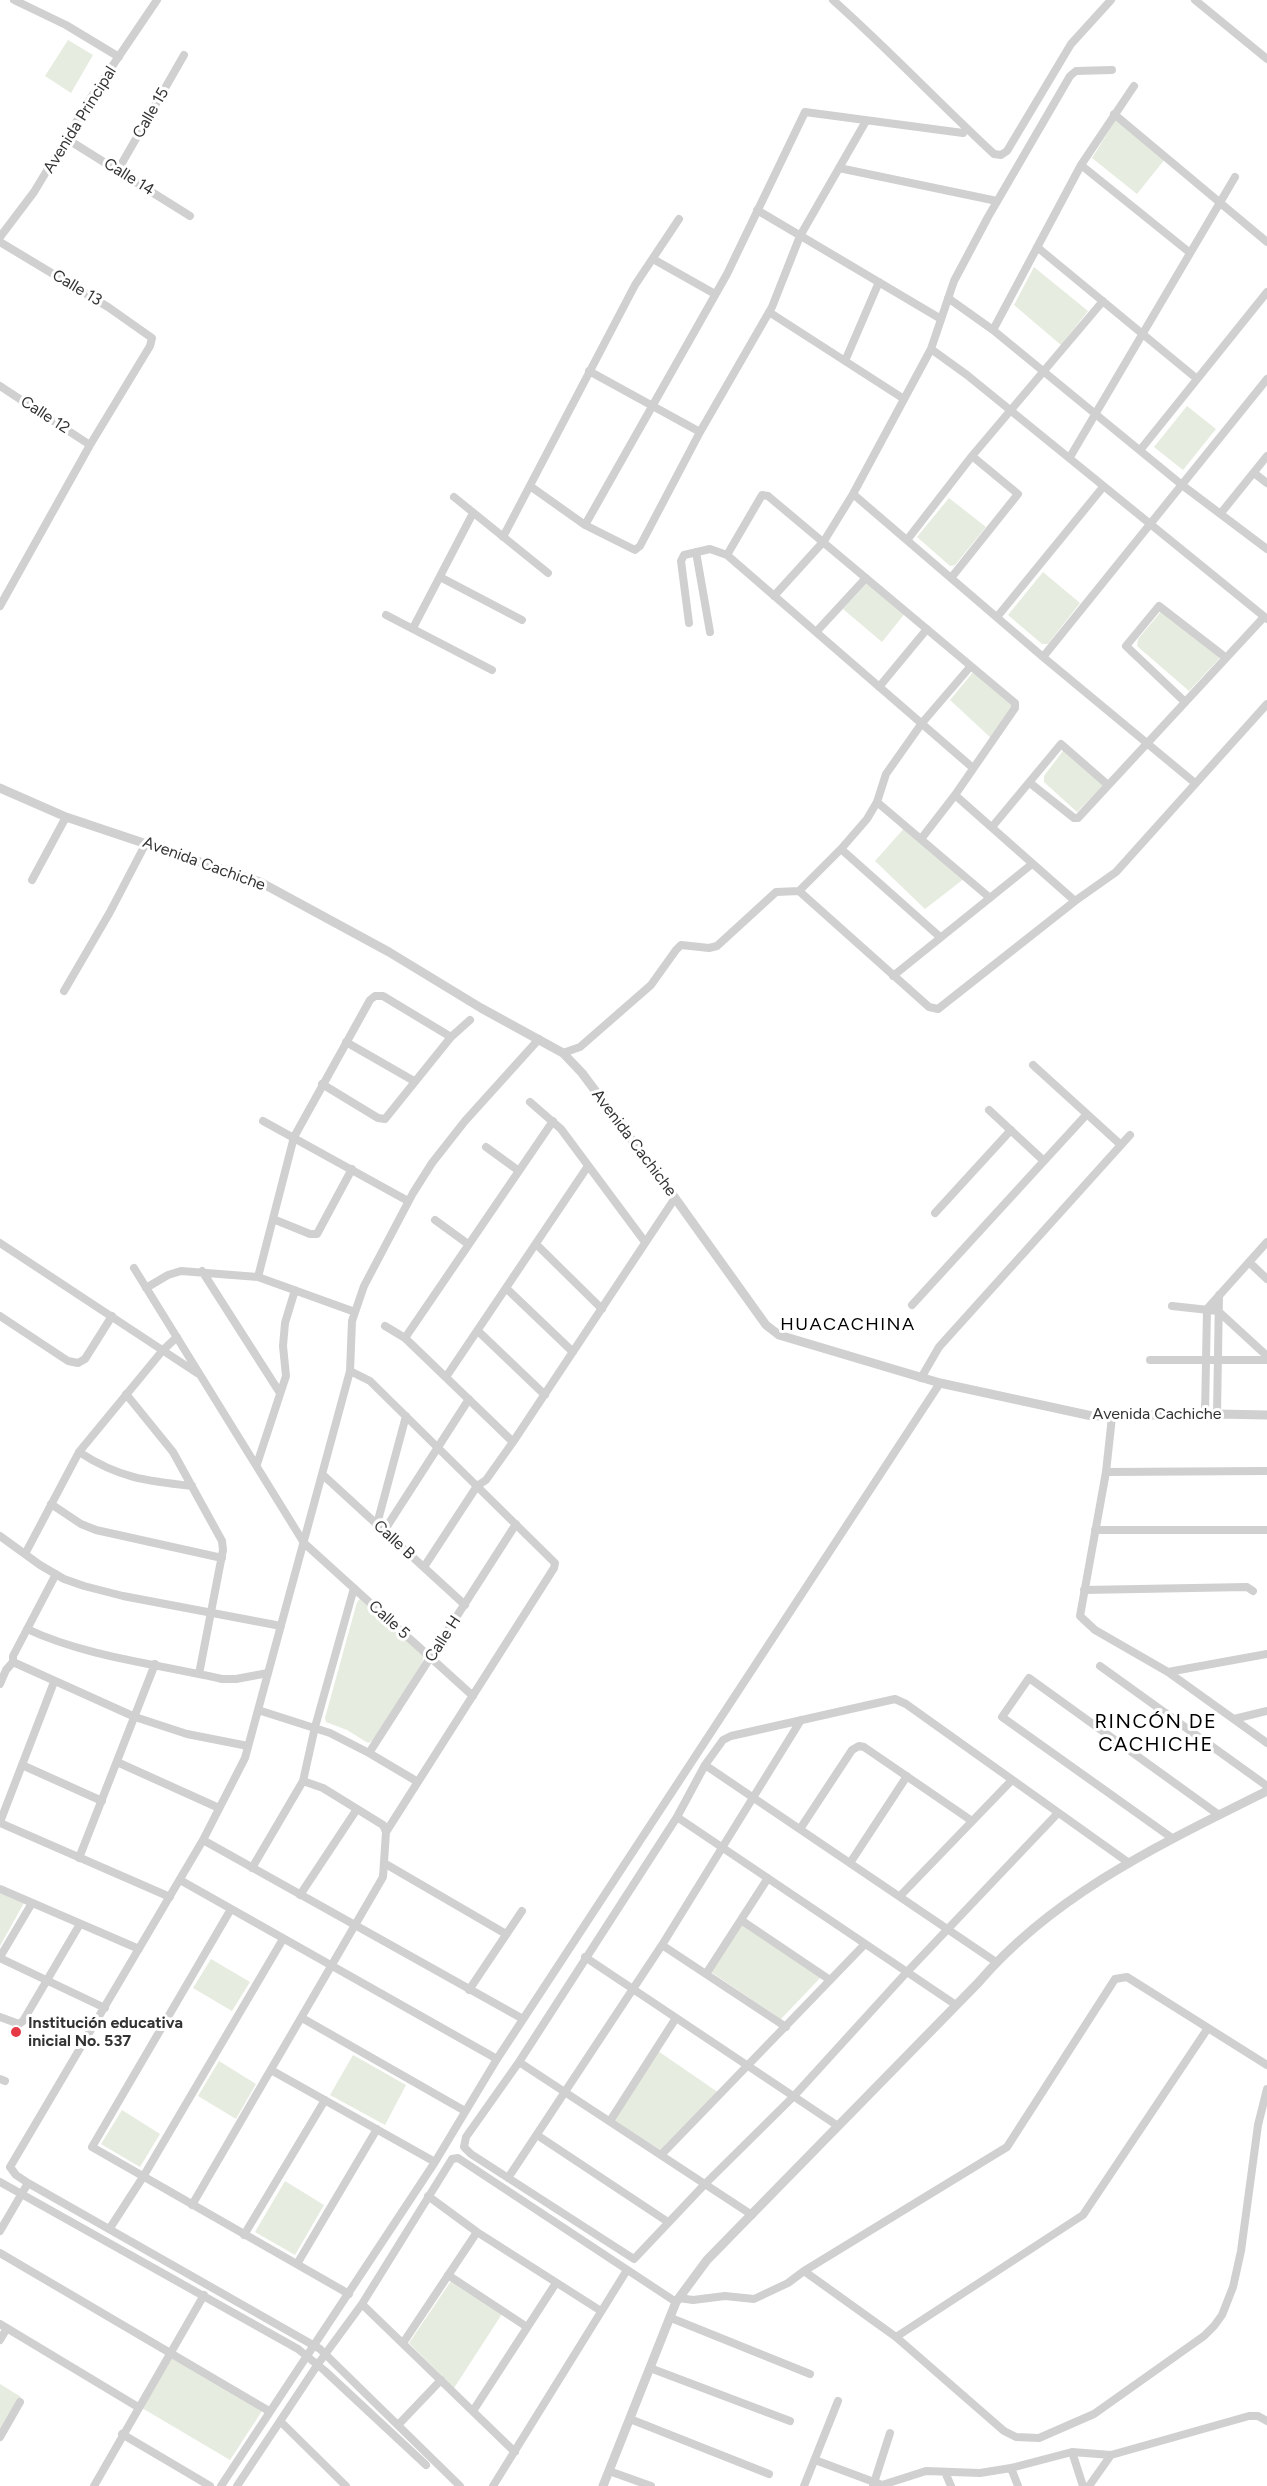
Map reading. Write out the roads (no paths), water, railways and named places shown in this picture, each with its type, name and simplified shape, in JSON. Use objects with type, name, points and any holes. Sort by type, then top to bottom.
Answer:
[{"type":"street","points":[[14,0],[66,25],[119,57]]},
{"type":"street","name":"Avenida Principal","points":[[0,237],[34,192],[90,99],[157,0]]},
{"type":"street","points":[[833,0],[994,154],[1001,155],[1007,151],[1071,44],[1112,0]]},
{"type":"street","points":[[1195,0],[1267,59]]},
{"type":"street","name":"Calle 15","points":[[118,170],[184,55]]},
{"type":"street","points":[[774,596],[824,541],[854,494],[931,349],[954,281],[997,201],[1070,76],[1076,71],[1112,70]]},
{"type":"street","points":[[993,330],[1081,165],[1134,86]]},
{"type":"street","points":[[585,525],[715,294],[805,112],[963,134]]},
{"type":"street","points":[[1114,114],[1267,242]]},
{"type":"street","points":[[531,486],[585,525],[635,550],[640,546],[700,432],[769,312],[800,236],[866,120]]},
{"type":"street","name":"Calle 14","points":[[67,139],[190,216]]},
{"type":"street","points":[[1081,165],[1189,252]]},
{"type":"street","points":[[839,168],[997,201]]},
{"type":"street","points":[[1070,457],[1235,177]]},
{"type":"street","points":[[756,210],[941,318]]},
{"type":"street","points":[[503,537],[635,285],[679,219]]},
{"type":"street","name":"Calle 13","points":[[0,242],[108,307],[152,338],[150,346],[90,445]]},
{"type":"street","points":[[1037,248],[1196,378]]},
{"type":"street","points":[[653,259],[715,294]]},
{"type":"street","points":[[845,361],[879,282]]},
{"type":"street","points":[[1141,449],[1267,292]]},
{"type":"street","points":[[948,298],[993,330],[1141,449],[1182,485],[1267,549]]},
{"type":"street","points":[[907,540],[972,456],[1103,301]]},
{"type":"street","points":[[769,312],[904,399]]},
{"type":"street","points":[[931,349],[968,375],[1070,457],[1103,487],[1265,618],[1225,657],[1076,819],[1030,783]]},
{"type":"street","points":[[588,371],[700,432]]},
{"type":"street","points":[[1043,657],[1267,379]]},
{"type":"street","name":"Calle 12","points":[[0,386],[90,445]]},
{"type":"street","points":[[0,606],[90,445]]},
{"type":"street","points":[[951,578],[1018,494],[972,456]]},
{"type":"street","points":[[1221,513],[1267,456]]},
{"type":"street","points":[[1254,473],[1267,483]]},
{"type":"street","points":[[997,618],[1103,487]]},
{"type":"street","points":[[727,555],[762,495],[765,494],[824,541],[1016,705],[955,795],[921,839]]},
{"type":"street","points":[[854,494],[1043,657],[1196,783]]},
{"type":"street","points":[[454,497],[548,573]]},
{"type":"street","points":[[413,628],[473,513]]},
{"type":"street","points":[[689,623],[681,561],[684,555],[710,549],[727,555],[973,768]]},
{"type":"street","points":[[696,552],[710,632]]},
{"type":"street","points":[[440,577],[522,620]]},
{"type":"street","points":[[816,632],[866,578]]},
{"type":"street","points":[[1184,701],[1126,646],[1159,606],[1225,657]]},
{"type":"street","points":[[386,615],[492,670]]},
{"type":"street","points":[[879,687],[927,629]]},
{"type":"street","points":[[563,1053],[580,1047],[651,985],[681,945],[709,948],[717,946],[776,892],[799,891],[867,819],[886,774],[922,723],[970,667]]},
{"type":"street","points":[[799,891],[929,1007],[938,1009],[1075,901],[1116,872],[1267,704]]},
{"type":"street","points":[[992,827],[1061,744],[1108,785]]},
{"type":"street","name":"Avenida Cachiche","points":[[0,788],[66,817],[260,882],[389,952],[563,1053],[582,1073],[675,1197],[766,1325],[779,1335],[939,1383],[1071,1412],[1112,1417],[1267,1415]]},
{"type":"street","points":[[955,795],[1075,901]]},
{"type":"street","points":[[876,802],[990,898]]},
{"type":"street","points":[[32,880],[66,817]]},
{"type":"street","points":[[64,991],[110,912],[146,843]]},
{"type":"street","points":[[841,849],[940,937]]},
{"type":"street","points":[[893,976],[1032,864]]},
{"type":"street","points":[[258,1277],[294,1137],[370,1000],[375,996],[384,996],[451,1037]]},
{"type":"street","points":[[322,1084],[378,1118],[385,1119],[451,1037],[470,1020]]},
{"type":"street","points":[[460,2486],[326,2353],[28,2183],[15,2175],[10,2167],[203,1840],[245,1758],[350,1371],[350,1341],[364,1287],[408,1201],[432,1163],[465,1121],[539,1039]]},
{"type":"street","points":[[346,1042],[414,1081]]},
{"type":"street","points":[[1033,1065],[1121,1145]]},
{"type":"street","points":[[530,1102],[554,1121],[645,1242]]},
{"type":"street","points":[[989,1110],[1044,1161]]},
{"type":"street","points":[[912,1305],[1087,1114]]},
{"type":"street","points":[[263,1121],[408,1201]]},
{"type":"street","points":[[405,1338],[554,1121]]},
{"type":"street","points":[[935,1213],[1011,1130]]},
{"type":"street","points":[[921,1378],[939,1347],[1130,1135]]},
{"type":"street","points":[[486,1147],[519,1171]]},
{"type":"street","points":[[446,1377],[588,1166]]},
{"type":"street","points":[[273,1219],[310,1234],[317,1234],[352,1169]]},
{"type":"street","points":[[424,1568],[477,1486],[486,1480],[545,1395],[675,1197]]},
{"type":"street","points":[[435,1220],[468,1244]]},
{"type":"street","points":[[1205,1414],[1207,1309],[1267,1242]]},
{"type":"street","points":[[0,1243],[201,1376]]},
{"type":"street","points":[[536,1244],[602,1309]]},
{"type":"street","points":[[1249,1262],[1267,1279]]},
{"type":"street","name":"Calle 5","points":[[134,1268],[304,1543],[473,1695]]},
{"type":"street","points":[[146,1288],[168,1275],[182,1271],[258,1277],[356,1312]]},
{"type":"street","points":[[202,1271],[280,1393]]},
{"type":"street","points":[[507,1288],[573,1352]]},
{"type":"street","points":[[257,1464],[286,1376],[283,1346],[285,1323],[295,1290]]},
{"type":"street","points":[[1217,1414],[1219,1295]]},
{"type":"street","points":[[1172,1306],[1218,1311],[1267,1358]]},
{"type":"street","points":[[0,1316],[68,1361],[78,1363],[85,1359],[112,1316]]},
{"type":"street","points":[[384,1326],[405,1338],[513,1442]]},
{"type":"street","points":[[477,1331],[545,1395]]},
{"type":"street","points":[[25,1554],[80,1452],[126,1394],[177,1336]]},
{"type":"street","points":[[1150,1360],[1267,1358]]},
{"type":"street","points":[[350,1371],[370,1381],[552,1559],[554,1568],[386,1832]]},
{"type":"street","points":[[221,2486],[435,2162],[497,2059],[939,1383]]},
{"type":"street","points":[[126,1394],[173,1452],[222,1541],[222,1558],[200,1674]]},
{"type":"street","points":[[384,1531],[469,1399]]},
{"type":"street","points":[[377,1524],[405,1416]]},
{"type":"street","points":[[1112,1417],[1106,1472],[1080,1616],[1112,1640],[1168,1672],[1267,1743]]},
{"type":"street","points":[[80,1452],[102,1467],[122,1475],[153,1482],[192,1486]]},
{"type":"street","points":[[1106,1472],[1267,1471]]},
{"type":"street","name":"Calle B","points":[[323,1475],[465,1605]]},
{"type":"street","points":[[51,1504],[81,1524],[96,1530],[222,1558]]},
{"type":"street","name":"Calle H","points":[[369,1753],[516,1524]]},
{"type":"street","points":[[1095,1530],[1267,1530]]},
{"type":"street","points":[[0,1536],[56,1574],[84,1586],[123,1596],[281,1626]]},
{"type":"street","points":[[14,1662],[13,1656],[56,1574]]},
{"type":"street","points":[[1084,1590],[1247,1587],[1252,1591]]},
{"type":"street","points":[[252,1868],[303,1781],[315,1727],[354,1588]]},
{"type":"street","points":[[27,1629],[54,1642],[222,1679],[268,1674]]},
{"type":"street","points":[[1168,1672],[1267,1654]]},
{"type":"street","points":[[14,1662],[135,1717],[187,1734],[248,1746]]},
{"type":"street","points":[[0,1684],[6,1670],[14,1662]]},
{"type":"street","points":[[79,1858],[155,1664]]},
{"type":"street","points":[[1100,1666],[1267,1786]]},
{"type":"street","points":[[1172,1838],[1002,1717],[1029,1678],[1219,1815]]},
{"type":"street","points":[[54,1682],[0,1823],[170,1897]]},
{"type":"street","points":[[1058,1813],[906,1972],[794,2096],[705,2184],[634,2259],[471,2154],[464,2147],[466,2137],[519,2062],[677,1817],[705,1765],[723,1740],[731,1736],[895,1699],[906,1704],[1129,1863]]},
{"type":"street","points":[[258,1710],[315,1727],[369,1753],[418,1782]]},
{"type":"street","points":[[1234,1719],[1267,1711]]},
{"type":"street","points":[[508,2178],[662,1945],[801,1719]]},
{"type":"street","points":[[800,1829],[852,1750],[859,1746],[864,1747],[972,1821]]},
{"type":"street","points":[[117,1762],[219,1808]]},
{"type":"street","points":[[22,1765],[102,1801]]},
{"type":"street","points":[[705,1765],[996,1962]]},
{"type":"street","points":[[850,1863],[907,1776]]},
{"type":"street","points":[[900,1896],[1012,1780]]},
{"type":"street","points":[[192,2205],[356,1927],[383,1877],[386,1832],[383,1825],[323,1788],[303,1781]]},
{"type":"street","points":[[603,2486],[678,2300],[707,2260],[996,1962],[1033,1928],[1066,1902],[1129,1863],[1172,1838],[1267,1791]]},
{"type":"street","points":[[300,1895],[357,1809]]},
{"type":"street","points":[[677,1817],[956,2005]]},
{"type":"street","points":[[203,1840],[523,2019]]},
{"type":"street","points":[[384,1863],[506,1934]]},
{"type":"street","points":[[706,1974],[768,1878]]},
{"type":"street","points":[[180,1880],[497,2059]]},
{"type":"street","points":[[0,1889],[139,1949]]},
{"type":"street","points":[[32,1903],[0,1957],[105,2008]]},
{"type":"street","points":[[231,1909],[92,2147],[349,2294]]},
{"type":"street","points":[[469,1990],[522,1911]]},
{"type":"street","points":[[741,1920],[830,1980]]},
{"type":"street","points":[[0,2018],[19,2024],[80,1924]]},
{"type":"street","points":[[110,2228],[143,2177],[283,1939]]},
{"type":"street","points":[[661,2155],[865,1944]]},
{"type":"street","points":[[662,1945],[786,2027]]},
{"type":"street","points":[[585,1957],[838,2126]]},
{"type":"street","points":[[237,2486],[318,2364],[362,2304],[452,2159],[458,2158],[627,2270],[678,2300],[725,2296],[754,2299],[788,2283],[1006,2147],[1115,1979],[1127,1977],[1267,2065]]},
{"type":"street","points":[[302,2018],[465,2111]]},
{"type":"street","points":[[610,2121],[676,2018]]},
{"type":"street","points":[[896,2337],[1083,2216],[1208,2028]]},
{"type":"street","points":[[519,2062],[752,2215]]},
{"type":"street","points":[[272,2070],[435,2162]]},
{"type":"street","points":[[804,2271],[896,2337],[1004,2431],[1016,2438],[1039,2438],[1094,2414],[1204,2336],[1222,2315],[1233,2288],[1241,2251],[1258,2126],[1267,2089]]},
{"type":"street","points":[[244,2235],[325,2100]]},
{"type":"street","points":[[297,2264],[377,2129]]},
{"type":"street","points":[[537,2135],[668,2222]]},
{"type":"street","points":[[0,2182],[204,2295],[306,2355],[426,2465]]},
{"type":"street","points":[[0,2231],[28,2183]]},
{"type":"street","points":[[428,2196],[477,2232],[601,2311]]},
{"type":"street","points":[[403,2343],[477,2232]]},
{"type":"street","points":[[0,2253],[269,2411]]},
{"type":"street","points":[[493,2486],[627,2270]]},
{"type":"street","points":[[448,2275],[527,2327]]},
{"type":"street","points":[[473,2411],[556,2283]]},
{"type":"street","points":[[94,2486],[204,2295]]},
{"type":"street","points":[[362,2304],[516,2452]]},
{"type":"street","points":[[671,2318],[810,2374]]},
{"type":"street","points":[[0,2340],[3,2326],[138,2407]]},
{"type":"street","points":[[650,2368],[790,2421]]},
{"type":"street","points":[[398,2425],[441,2380]]},
{"type":"street","points":[[804,2486],[838,2401]]},
{"type":"street","points":[[0,2438],[20,2402]]},
{"type":"street","points":[[814,2460],[878,2485],[926,2471],[980,2473],[1011,2468],[1072,2452],[1111,2455],[1249,2416],[1258,2416],[1267,2421]]},
{"type":"street","points":[[630,2419],[769,2474]]},
{"type":"street","points":[[280,2421],[346,2486]]},
{"type":"street","points":[[878,2485],[891,2433]]},
{"type":"street","points":[[122,2434],[210,2486]]},
{"type":"street","points":[[1072,2452],[1083,2486]]},
{"type":"street","points":[[1089,2486],[1111,2455]]},
{"type":"street","points":[[1011,2468],[1018,2486]]},
{"type":"street","points":[[609,2471],[651,2486]]},
{"type":"street","points":[[945,2472],[951,2486]]},
{"type":"place","name":"Institución educativa inicial No. 537","points":[[16,2032]]},
{"type":"district","name":"HUACACHINA","points":[[848,1325]]},
{"type":"district","name":"RINCÓN DE CACHICHE","points":[[1156,1734]]}]
